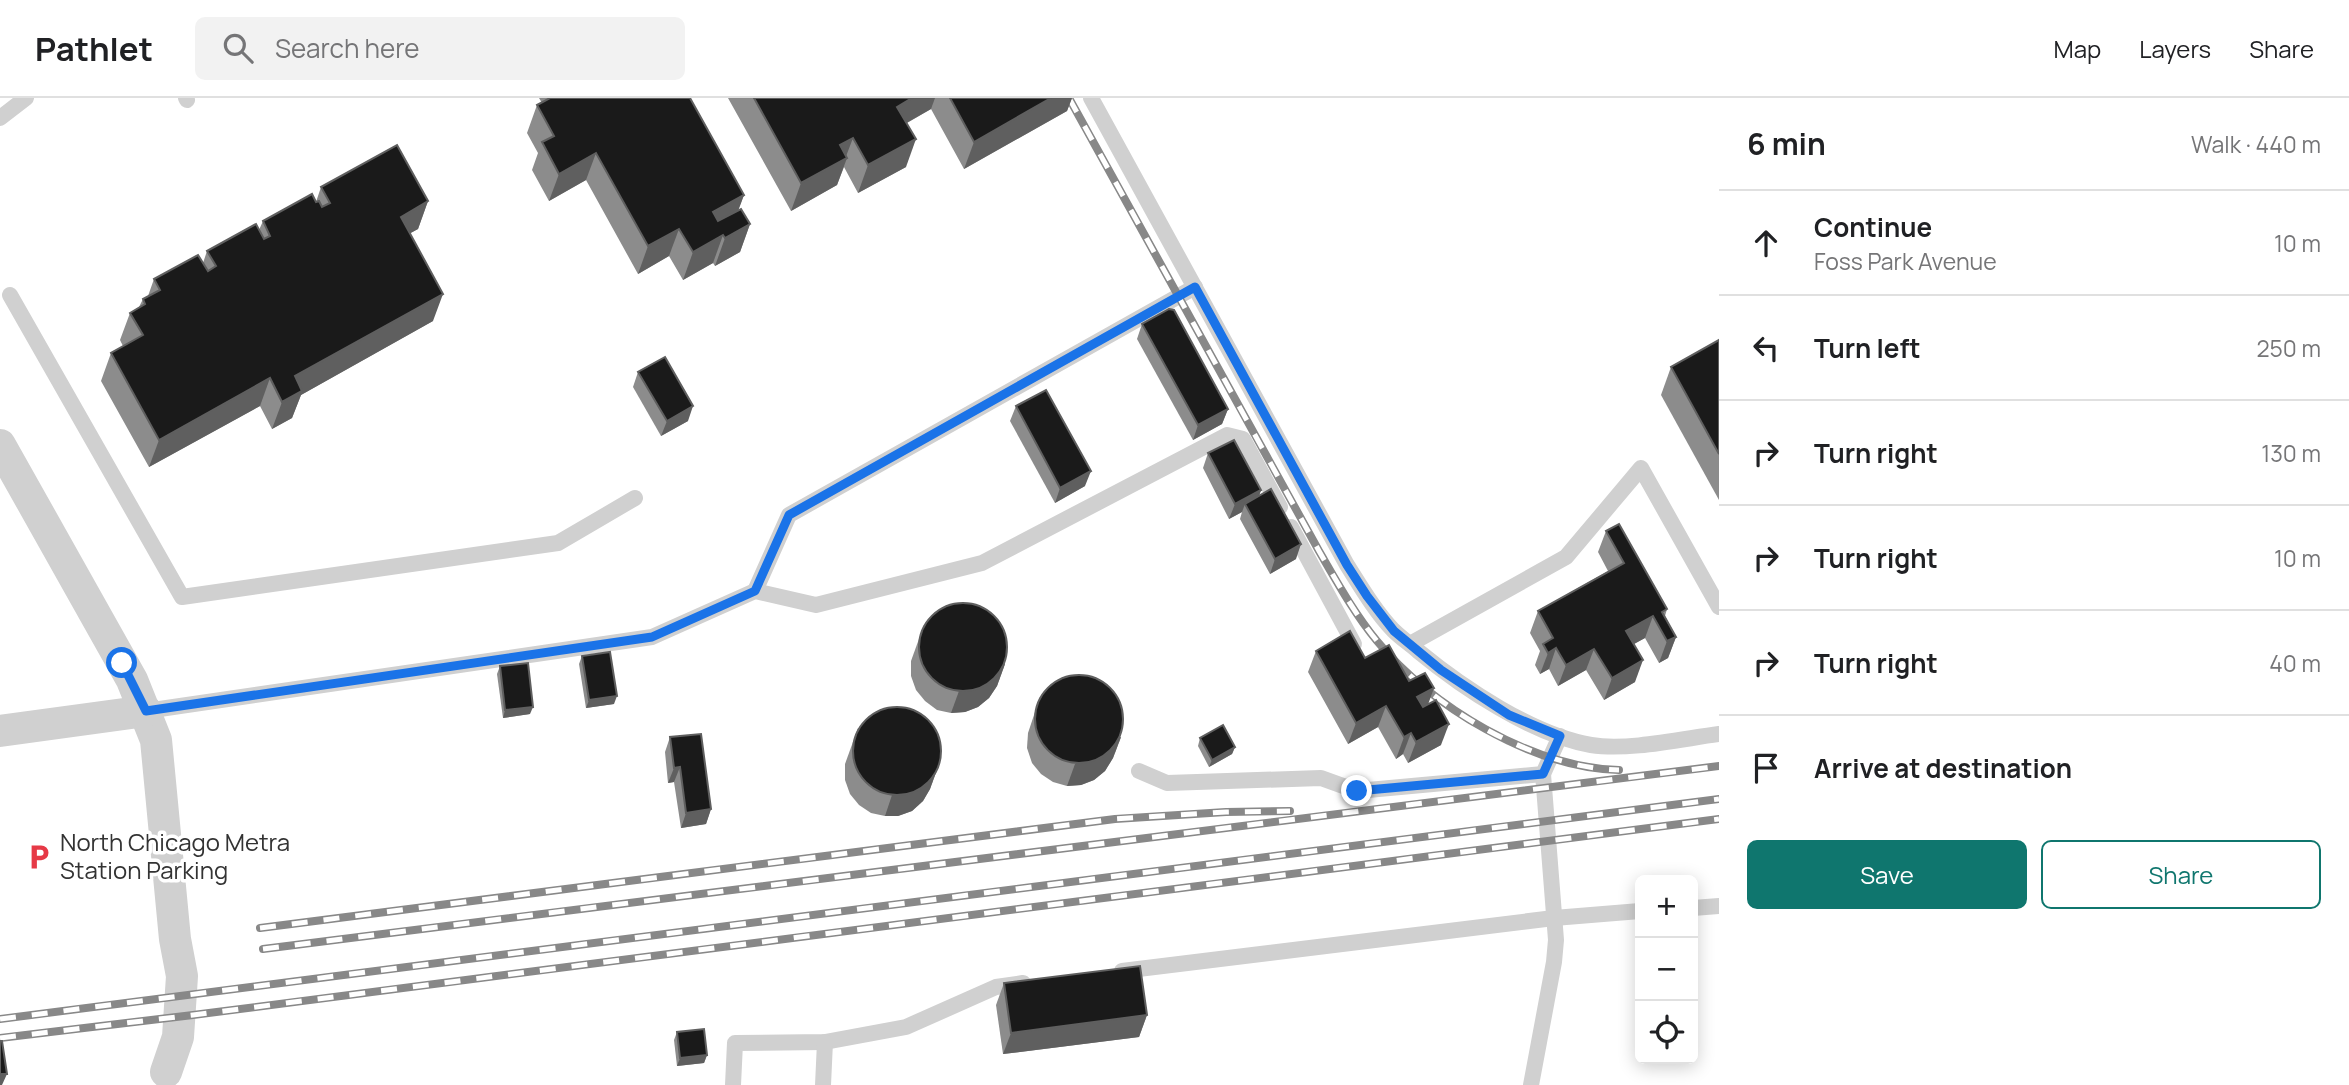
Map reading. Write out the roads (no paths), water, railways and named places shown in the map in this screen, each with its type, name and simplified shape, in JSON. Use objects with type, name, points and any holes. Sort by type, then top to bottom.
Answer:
[{"type":"street","points":[[0,445],[132,680],[146,711],[158,752],[175,939],[162,974],[158,1035],[165,1079]]},
{"type":"street","points":[[0,730],[146,711]]},
{"type":"lane","points":[[0,118],[26,98]]},
{"type":"lane","points":[[1091,98],[1347,565],[1394,631],[1441,670],[1509,715],[1560,736],[1591,745],[1632,746],[1719,734]]},
{"type":"lane","points":[[755,591],[789,515],[1195,287]]},
{"type":"lane","points":[[10,295],[182,597],[558,544],[635,498]]},
{"type":"lane","points":[[146,711],[652,637],[755,591],[816,605],[982,563],[1227,435],[1243,439],[1354,645]]},
{"type":"lane","points":[[1410,644],[1566,557],[1641,468],[1719,607]]},
{"type":"lane","points":[[1531,1085],[1556,940],[1543,774],[1560,736]]},
{"type":"lane","points":[[1139,771],[1167,783],[1321,778],[1357,791],[1543,774]]},
{"type":"lane","points":[[1698,908],[1719,906]]},
{"type":"lane","points":[[1105,973],[1554,918],[1635,911]]},
{"type":"lane","points":[[733,1085],[734,1043],[825,1042],[906,1027],[996,987],[1037,982]]},
{"type":"lane","points":[[823,1085],[825,1042]]},
{"type":"railway","points":[[1069,98],[1319,551],[1353,608],[1377,641],[1425,688],[1486,729],[1552,758],[1586,767],[1619,770]]},
{"type":"railway","points":[[263,949],[1719,766]]},
{"type":"railway","points":[[0,1019],[1719,799]]},
{"type":"railway","points":[[260,928],[1115,819],[1290,811]]},
{"type":"railway","points":[[0,1038],[1719,819]]},
{"type":"place","name":"North Chicago Metra Station Parking","points":[[39,857]]}]
